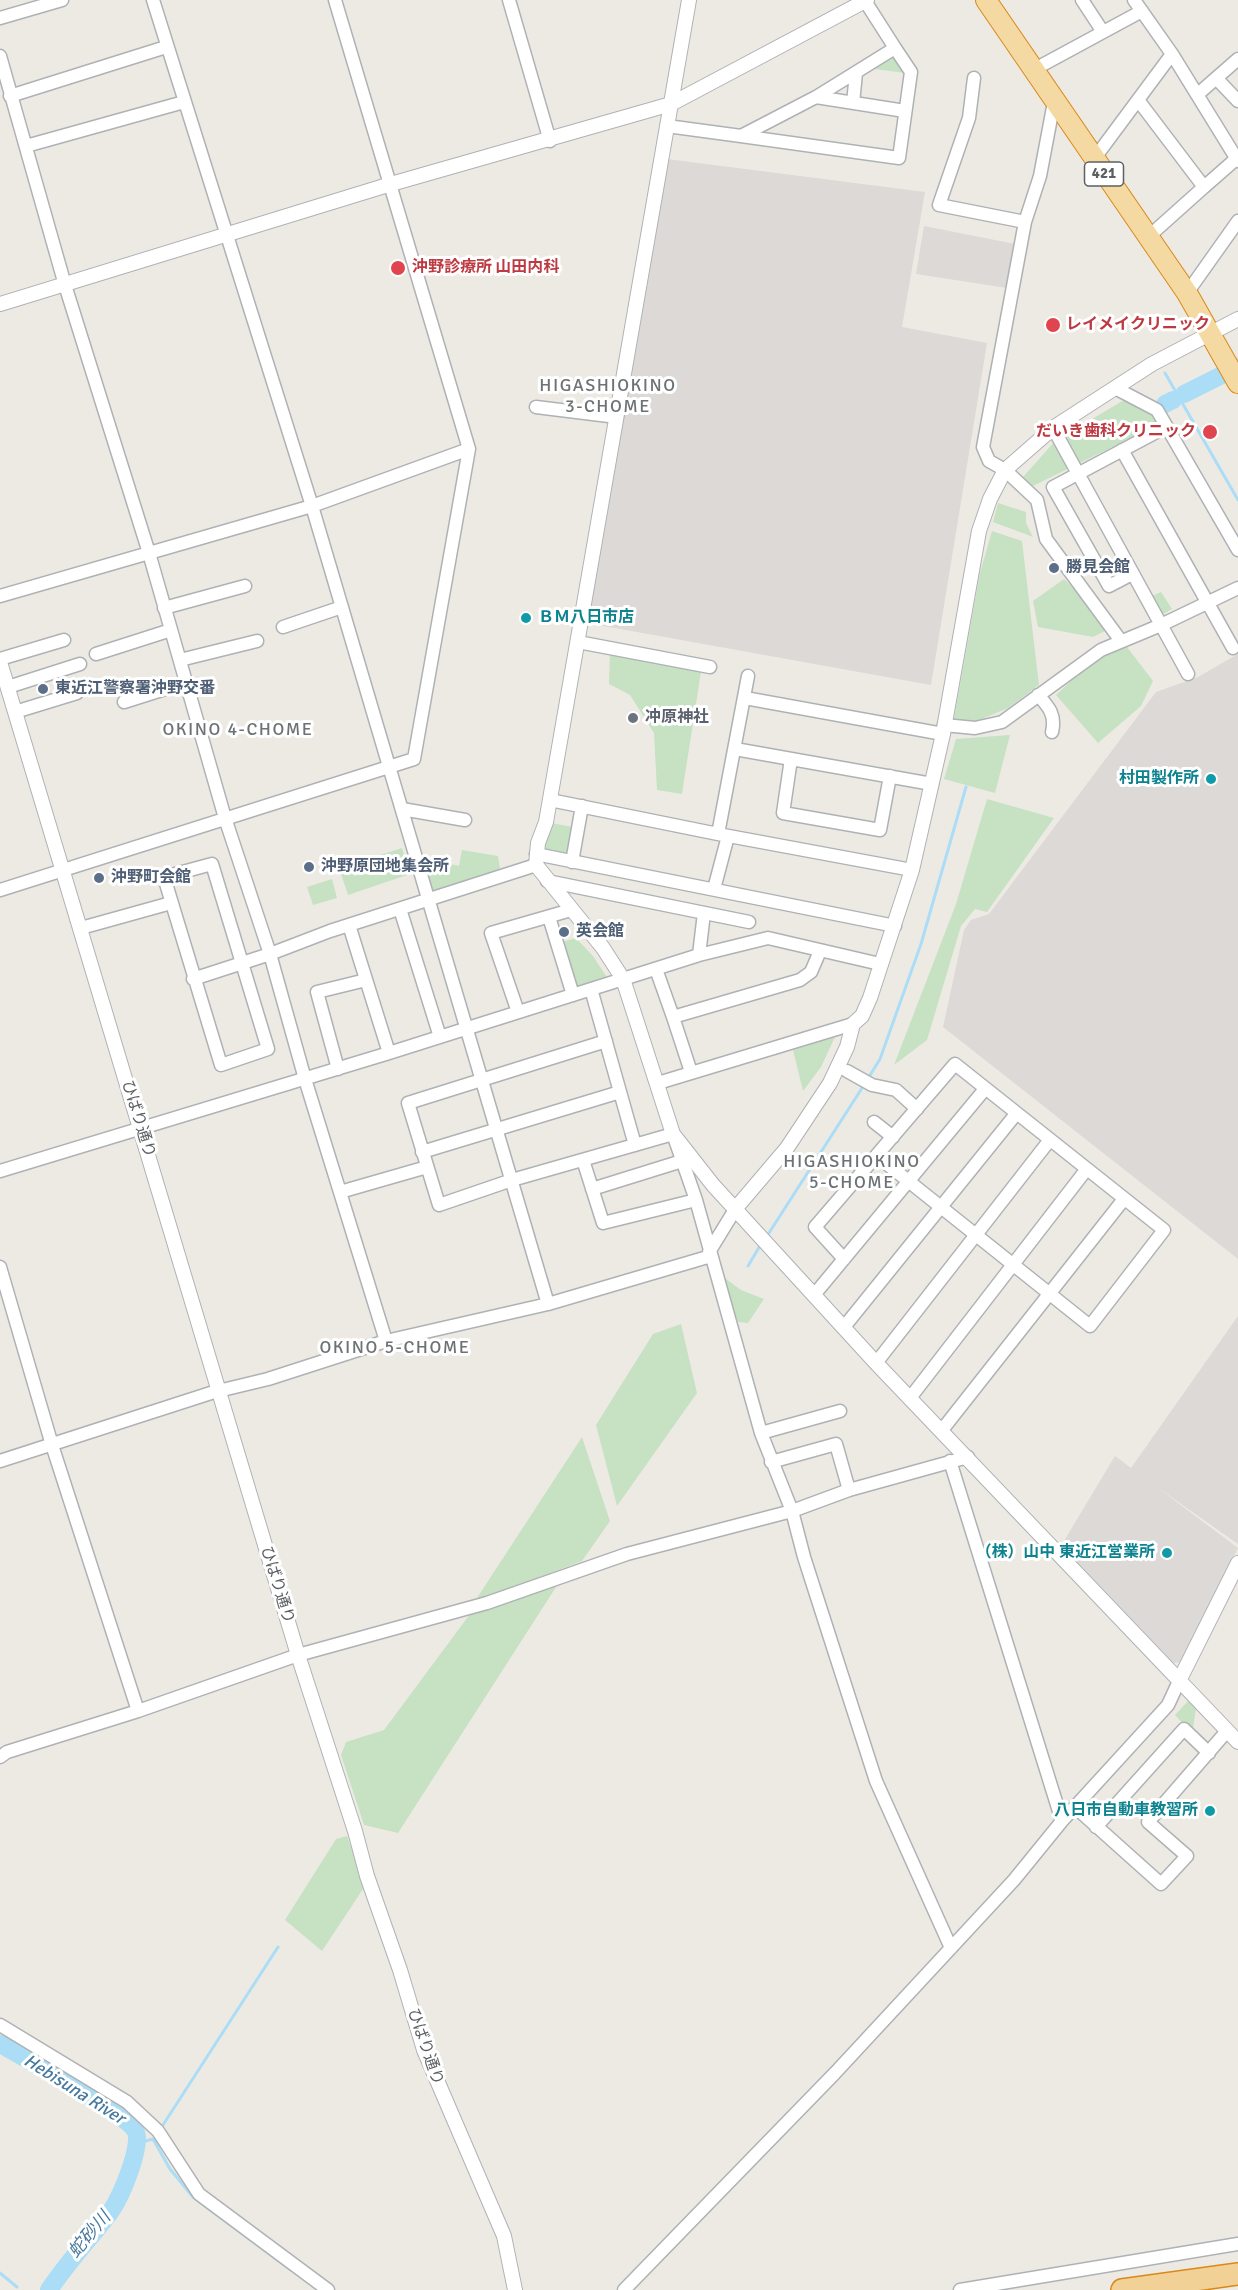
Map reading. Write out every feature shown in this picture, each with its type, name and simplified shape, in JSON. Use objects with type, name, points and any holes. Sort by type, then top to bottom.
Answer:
[{"type":"highway","name":"421","points":[[986,0],[1147,238],[1187,293],[1238,383]]},
{"type":"highway","points":[[1125,2290],[1238,2273]]},
{"type":"street","points":[[0,18],[41,3],[63,0]]},
{"type":"street","points":[[153,0],[312,506],[548,1304]]},
{"type":"street","points":[[0,890],[414,759],[469,449],[335,0]]},
{"type":"street","points":[[509,0],[550,141]]},
{"type":"street","points":[[0,304],[391,184],[550,141],[671,104],[866,0],[911,72],[898,158],[667,126]]},
{"type":"street","points":[[1082,0],[1103,32]]},
{"type":"street","points":[[1134,0],[1198,94],[1237,160],[1147,238]]},
{"type":"street","points":[[689,1],[550,800],[536,860],[547,881],[603,948],[623,979],[696,1200],[761,1433],[792,1511],[804,1557],[876,1781],[951,1948]]},
{"type":"street","points":[[1033,70],[1142,11]]},
{"type":"street","points":[[10,96],[166,47]]},
{"type":"street","points":[[741,136],[816,97],[895,48]]},
{"type":"street","points":[[1094,159],[1172,54]]},
{"type":"street","points":[[0,57],[65,285],[187,682],[225,818],[270,954],[305,1079],[386,1341]]},
{"type":"street","points":[[1198,94],[1238,59]]},
{"type":"street","points":[[853,103],[856,73]]},
{"type":"street","points":[[974,78],[969,118],[939,204],[1025,222]]},
{"type":"street","points":[[1216,78],[1238,101]]},
{"type":"street","points":[[816,97],[905,111]]},
{"type":"street","points":[[1138,100],[1204,187]]},
{"type":"street","points":[[26,146],[184,102]]},
{"type":"street","points":[[1054,102],[1040,176],[1025,222],[983,447],[989,461],[1005,470],[1037,500],[1046,539],[1121,641]]},
{"type":"street","points":[[1187,293],[1238,221]]},
{"type":"street","points":[[0,1461],[218,1391],[268,1379],[386,1341],[548,1304],[710,1254],[736,1208],[787,1148],[830,1083],[847,1047],[854,1024],[862,1016],[895,926],[912,870],[943,730],[979,531],[990,499],[1005,470],[1053,428],[1114,388],[1214,342],[1238,320]]},
{"type":"street","points":[[1114,388],[1157,410],[1238,550]]},
{"type":"street","points":[[536,407],[617,417]]},
{"type":"street","points":[[1132,574],[1109,586],[1053,486],[1166,427]]},
{"type":"street","points":[[1053,428],[1188,674]]},
{"type":"street","points":[[0,596],[312,506],[469,449]]},
{"type":"street","points":[[1122,450],[1233,648]]},
{"type":"street","points":[[164,608],[245,586]]},
{"type":"street","points":[[745,698],[943,730],[975,728],[1002,722],[1101,650],[1161,625],[1238,588]]},
{"type":"street","points":[[283,627],[342,607]]},
{"type":"street","points":[[96,654],[171,630]]},
{"type":"street","points":[[0,661],[63,640]]},
{"type":"street","points":[[180,660],[257,641]]},
{"type":"street","points":[[578,642],[710,667]]},
{"type":"street","name":"ひばり通り","points":[[0,661],[298,1655],[424,2050],[504,2236],[514,2290]]},
{"type":"street","points":[[8,687],[81,664]]},
{"type":"street","points":[[714,889],[748,676]]},
{"type":"street","points":[[124,702],[187,682]]},
{"type":"street","points":[[15,712],[78,693]]},
{"type":"street","points":[[1038,695],[1050,708],[1055,719],[1052,732]]},
{"type":"street","points":[[735,749],[932,784]]},
{"type":"street","points":[[791,759],[783,813],[880,830],[890,776]]},
{"type":"street","points":[[550,800],[912,870]]},
{"type":"street","points":[[572,861],[582,806]]},
{"type":"street","points":[[402,809],[465,820]]},
{"type":"street","points":[[193,979],[536,860],[572,861],[895,926]]},
{"type":"street","points":[[212,864],[268,1048],[221,1065],[171,903],[164,877],[212,864]]},
{"type":"street","points":[[547,881],[749,921]]},
{"type":"street","points":[[81,928],[171,903]]},
{"type":"street","points":[[400,909],[440,1037]]},
{"type":"street","points":[[518,1012],[491,933],[571,910]]},
{"type":"street","points":[[699,955],[704,913]]},
{"type":"street","points":[[549,917],[573,995]]},
{"type":"street","points":[[349,925],[389,1053]]},
{"type":"street","points":[[0,1171],[338,1069],[699,955],[768,938],[880,964]]},
{"type":"street","points":[[673,1017],[800,980],[811,972],[820,951]]},
{"type":"street","points":[[656,969],[691,1072]]},
{"type":"street","points":[[338,1069],[317,992],[366,980]]},
{"type":"street","points":[[591,989],[635,1145]]},
{"type":"street","points":[[658,1083],[854,1024]]},
{"type":"street","points":[[606,1041],[408,1103],[438,1205],[512,1180],[673,1134]]},
{"type":"street","points":[[844,1259],[816,1227],[955,1064],[1049,1141],[1164,1230],[1090,1326],[877,1156]]},
{"type":"street","points":[[847,1071],[872,1085],[896,1090],[917,1109]]},
{"type":"street","points":[[814,1295],[985,1089]]},
{"type":"street","points":[[422,1152],[620,1092]]},
{"type":"street","points":[[844,1327],[1016,1114]]},
{"type":"street","points":[[874,1122],[893,1137]]},
{"type":"street","points":[[673,1134],[713,1185],[876,1363],[1238,1742]]},
{"type":"street","points":[[876,1363],[1049,1141]]},
{"type":"street","points":[[583,1160],[603,1223],[696,1200]]},
{"type":"street","points":[[592,1189],[682,1161]]},
{"type":"street","points":[[340,1192],[427,1167]]},
{"type":"street","points":[[910,1398],[1086,1170]]},
{"type":"street","points":[[942,1430],[1124,1199]]},
{"type":"street","points":[[0,1267],[52,1445],[138,1711]]},
{"type":"street","points":[[761,1433],[840,1411]]},
{"type":"street","points":[[771,1462],[836,1444],[849,1490]]},
{"type":"street","points":[[0,1757],[7,1752],[138,1711],[298,1655],[487,1603],[627,1554],[792,1511],[849,1490],[968,1457]]},
{"type":"street","points":[[950,1461],[1062,1821]]},
{"type":"street","points":[[624,2290],[835,2073],[1014,1880],[1062,1821],[1168,1706],[1238,1563]]},
{"type":"street","points":[[1096,1827],[1184,1729],[1209,1753]]},
{"type":"street","points":[[1075,1808],[1161,1884],[1187,1856],[1148,1822],[1227,1731]]},
{"type":"street","points":[[0,2025],[126,2103],[160,2133],[199,2194],[328,2290]]},
{"type":"street","points":[[960,2290],[1238,2244]]},
{"type":"shaded area","points":[[667,159],[925,192],[902,327],[987,343],[931,685],[587,623]]},
{"type":"shaded area","points":[[924,226],[1015,244],[1007,288],[916,274]]},
{"type":"shaded area","points":[[1238,654],[1238,1259],[943,1027],[964,930],[971,920],[989,914],[1156,692],[1198,677]]},
{"type":"shaded area","points":[[1238,1316],[1238,1544],[1154,1485],[1238,1548],[1181,1662],[1173,1663],[1061,1546],[1115,1456],[1131,1468]]},
{"type":"green space","points":[[894,57],[906,73],[874,69]]},
{"type":"green space","points":[[1124,400],[1153,414],[1157,425],[1033,486],[1023,477],[1055,441]]},
{"type":"green space","points":[[998,503],[1026,512],[1026,523],[1033,537],[993,522]]},
{"type":"green space","points":[[992,531],[1022,541],[1039,685],[1008,708],[977,721],[954,719],[980,573]]},
{"type":"green space","points":[[1064,579],[1080,595],[1105,631],[1093,637],[1038,627],[1033,601]]},
{"type":"green space","points":[[1161,592],[1172,609],[1160,616],[1148,598]]},
{"type":"green space","points":[[1124,643],[1153,681],[1141,706],[1098,743],[1056,695],[1102,652]]},
{"type":"green space","points":[[610,648],[702,665],[682,794],[657,790],[654,733],[630,695],[609,684]]},
{"type":"green space","points":[[1010,735],[995,793],[944,779],[956,739]]},
{"type":"green space","points":[[987,799],[1054,818],[987,912],[975,909],[961,926],[927,1040],[894,1065],[956,904]]},
{"type":"green space","points":[[546,822],[578,828],[572,862],[536,854]]},
{"type":"green space","points":[[402,848],[410,874],[348,895],[339,868]]},
{"type":"green space","points":[[462,850],[498,856],[501,876],[429,899],[416,856],[459,866]]},
{"type":"green space","points":[[332,879],[337,898],[313,905],[307,887]]},
{"type":"green space","points":[[576,938],[593,956],[608,979],[575,986],[559,943]]},
{"type":"green space","points":[[835,1037],[821,1067],[803,1091],[793,1050]]},
{"type":"green space","points":[[722,1276],[741,1290],[764,1299],[748,1323],[738,1322]]},
{"type":"green space","points":[[681,1324],[697,1393],[617,1506],[596,1425],[653,1334]]},
{"type":"green space","points":[[582,1437],[610,1521],[582,1561],[475,1601]]},
{"type":"green space","points":[[558,1584],[398,1833],[364,1825],[341,1755],[346,1742],[384,1730],[470,1614]]},
{"type":"green space","points":[[1188,1701],[1196,1709],[1192,1734],[1175,1715]]},
{"type":"green space","points":[[347,1836],[365,1886],[322,1951],[285,1920],[336,1839]]},
{"type":"waterway","points":[[1184,394],[1238,367]]},
{"type":"waterway","points":[[1165,373],[1238,500]]},
{"type":"waterway","points":[[1165,404],[1173,400]]},
{"type":"waterway","points":[[867,1080],[880,1059],[921,944],[966,787]]},
{"type":"waterway","points":[[767,1236],[864,1085]]},
{"type":"waterway","points":[[748,1266],[761,1244]]},
{"type":"waterway","points":[[161,2128],[278,1947]]},
{"type":"waterway","name":"Hebisuna River","points":[[0,2044],[72,2086],[127,2122],[135,2130],[137,2137],[130,2171],[111,2211],[49,2290]]},
{"type":"waterway","points":[[138,2143],[153,2139],[170,2169],[193,2197],[291,2270]]},
{"type":"waterway","points":[[0,2273],[17,2287]]},
{"type":"place","name":"沖野診療所 山田内科","points":[[398,268]]},
{"type":"place","name":"レイメイクリニック","points":[[1053,325]]},
{"type":"place","name":"だいき歯科クリニック","points":[[1210,432]]},
{"type":"place","name":"勝見会館","points":[[1054,568]]},
{"type":"place","name":"ＢＭ八日市店","points":[[526,618]]},
{"type":"place","name":"東近江警察署沖野交番","points":[[43,689]]},
{"type":"place","name":"冲原神社","points":[[633,718]]},
{"type":"place","name":"村田製作所","points":[[1211,779]]},
{"type":"place","name":"沖野原団地集会所","points":[[309,867]]},
{"type":"place","name":"沖野町会館","points":[[99,878]]},
{"type":"place","name":"英会館","points":[[564,932]]},
{"type":"place","name":"（株）山中 東近江営業所","points":[[1167,1553]]},
{"type":"place","name":"八日市自動車教習所","points":[[1210,1811]]},
{"type":"district","name":"HIGASHIOKINO 3-CHOME","points":[[608,396]]},
{"type":"district","name":"OKINO 4-CHOME","points":[[238,730]]},
{"type":"district","name":"HIGASHIOKINO 5-CHOME","points":[[852,1172]]},
{"type":"district","name":"OKINO 5-CHOME","points":[[395,1348]]},
{"type":"water label","name":"蛇砂川","points":[[90,2235]]}]
